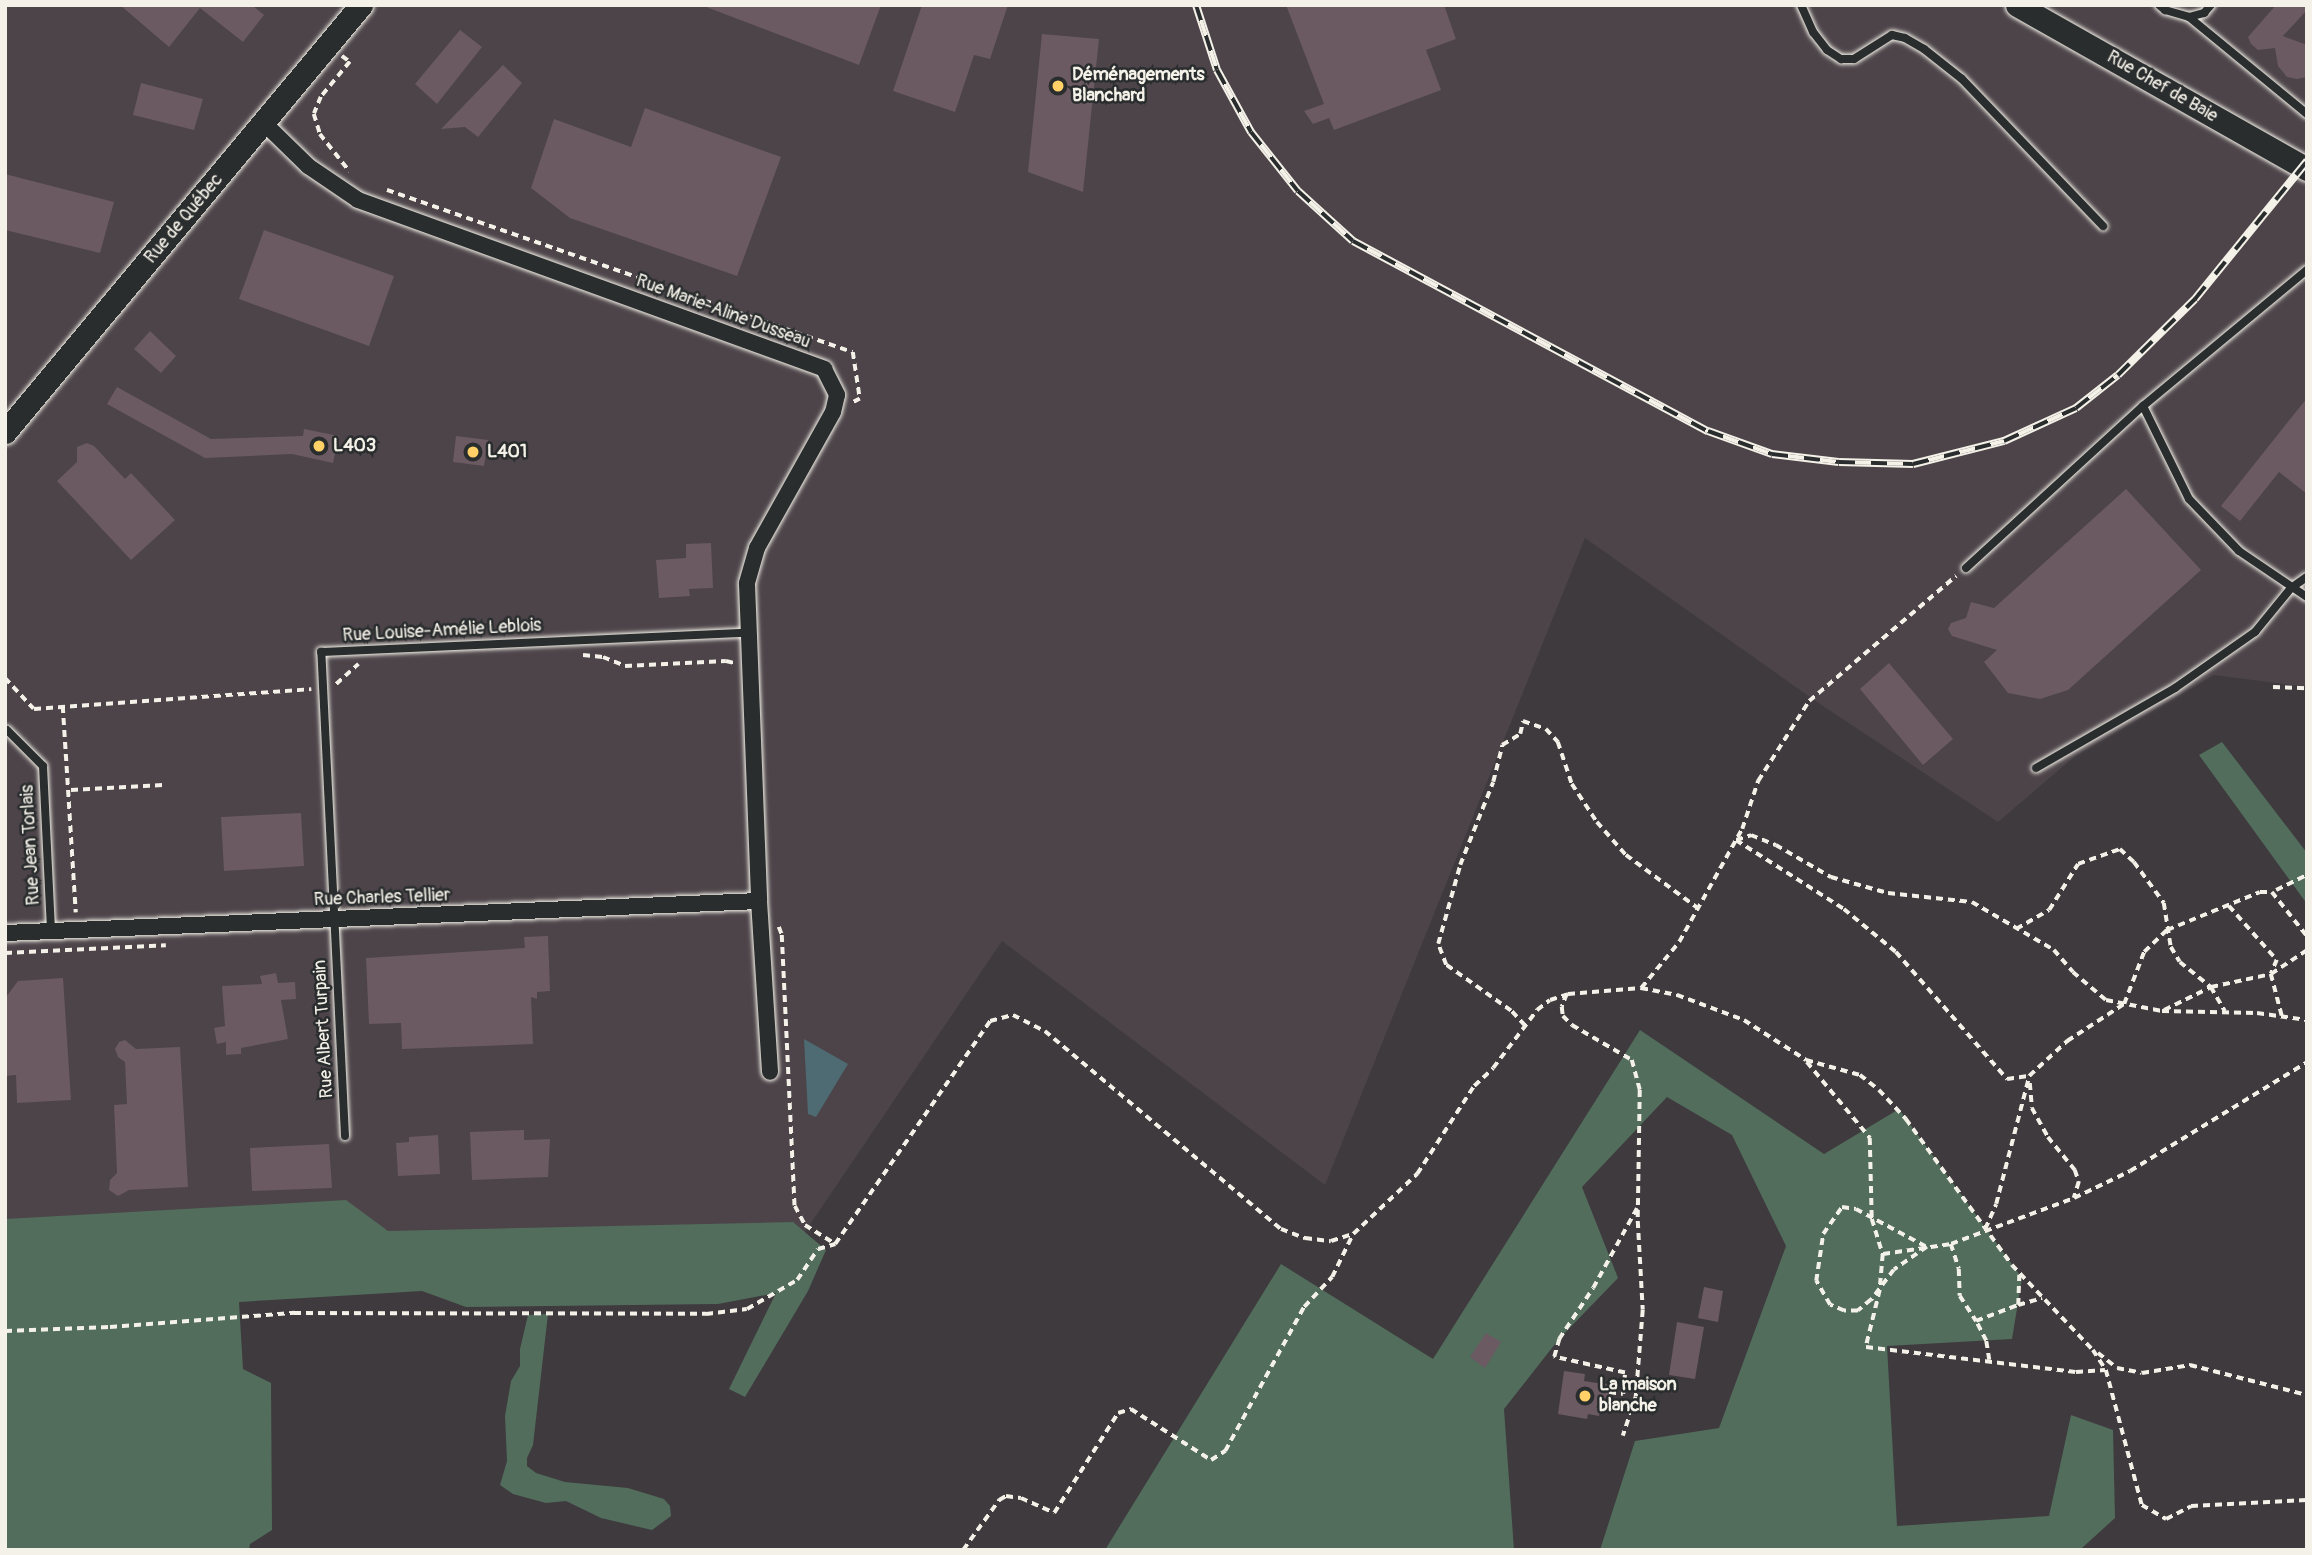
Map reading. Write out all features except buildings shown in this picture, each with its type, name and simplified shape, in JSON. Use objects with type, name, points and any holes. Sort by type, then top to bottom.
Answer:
[{"type":"street","name":"Rue de Québec","points":[[5,432],[361,5]]},
{"type":"street","name":"Rue Chef de Baie","points":[[2017,5],[2307,169]]},
{"type":"street","name":"Rue Marie-Aline Dusseau","points":[[264,123],[308,166],[358,200],[824,369],[837,395],[833,412]]},
{"type":"street","points":[[770,1072],[760,910],[747,584],[757,548],[833,412]]},
{"type":"street","name":"Rue Charles Tellier","points":[[5,933],[334,919],[760,910]]},
{"type":"lane","points":[[1801,5],[1813,32],[1827,50],[1840,59],[1854,59],[1892,35],[1905,38],[1924,49],[1962,79],[2103,226]]},
{"type":"lane","points":[[2159,5],[2165,10],[2189,17],[2307,114]]},
{"type":"lane","points":[[2189,17],[2204,13],[2211,5]]},
{"type":"lane","points":[[1966,568],[2143,406],[2307,270]]},
{"type":"lane","points":[[2143,406],[2189,499],[2239,551],[2307,597]]},
{"type":"lane","points":[[2036,768],[2175,688],[2255,632],[2291,588],[2307,577]]},
{"type":"lane","name":"Rue Louise-Amélie Leblois","points":[[334,919],[321,652],[747,633]]},
{"type":"lane","name":"Rue Jean Torlais","points":[[7,730],[43,765],[51,931]]},
{"type":"lane","name":"Rue Albert Turpain","points":[[334,919],[345,1136]]},
{"type":"path","points":[[329,44],[350,62],[321,97],[314,114],[320,134],[356,180]]},
{"type":"path","points":[[383,189],[853,352],[860,399],[833,412]]},
{"type":"path","points":[[1642,988],[1679,942],[1736,839],[1758,781],[1809,701],[1966,568]]},
{"type":"path","points":[[574,654],[603,657],[625,666],[726,661],[749,668]]},
{"type":"path","points":[[5,678],[34,709],[323,688],[335,685],[356,665],[369,664]]},
{"type":"path","points":[[2273,687],[2307,688]]},
{"type":"path","points":[[63,706],[71,790],[77,929]]},
{"type":"path","points":[[1525,1026],[1511,1011],[1446,965],[1438,944],[1460,865],[1493,782],[1502,745],[1520,734],[1523,721],[1546,729],[1558,742],[1572,783],[1597,822],[1626,855],[1698,908]]},
{"type":"path","points":[[71,790],[163,785]]},
{"type":"path","points":[[1736,839],[1751,835],[1776,845],[1831,877],[1888,894],[1972,902],[2054,950],[2073,972],[2106,1000],[2162,1011],[2226,1012],[2307,1020]]},
{"type":"path","points":[[1736,839],[1844,909],[1896,952],[2007,1079],[2029,1076]]},
{"type":"path","points":[[2016,929],[2049,910],[2078,864],[2120,849],[2134,862],[2164,903],[2171,947],[2180,962],[2211,987],[2226,1012]]},
{"type":"path","points":[[2276,890],[2307,875]]},
{"type":"path","points":[[1985,1229],[1996,1204],[2029,1076],[2067,1041],[2124,1004],[2144,952],[2167,930],[2260,892],[2272,892],[2307,936]]},
{"type":"path","points":[[2229,906],[2277,960],[2272,974],[2281,1016]]},
{"type":"path","points":[[760,910],[775,922],[782,935],[795,1206],[805,1225],[835,1244]]},
{"type":"path","points":[[2162,1011],[2211,987],[2272,974],[2307,950]]},
{"type":"path","points":[[963,1550],[999,1500],[1006,1496],[1021,1499],[1046,1512],[1054,1513],[1118,1413],[1131,1409],[1211,1460],[1226,1451],[1304,1307],[1332,1277],[1353,1234],[1417,1174],[1474,1086],[1493,1068],[1537,1010],[1550,1000],[1568,994],[1642,988],[1677,995],[1744,1020],[1806,1060],[1860,1076],[1879,1090],[1906,1119],[1985,1229],[2042,1298],[2093,1350],[2117,1368],[2142,1373],[2190,1365],[2307,1395]]},
{"type":"path","points":[[1568,994],[1562,1006],[1563,1016],[1572,1025],[1632,1060],[1640,1090],[1638,1206],[1643,1310],[1636,1397],[1623,1436]]},
{"type":"path","points":[[5,1331],[110,1327],[294,1313],[706,1314],[747,1309],[797,1280],[818,1249],[835,1244],[990,1021],[1013,1015],[1045,1031],[1282,1229],[1305,1238],[1331,1241],[1353,1234]]},
{"type":"path","points":[[1806,1060],[1870,1138],[1872,1219],[1883,1254],[1880,1290],[1866,1347],[1898,1353],[1989,1360],[2076,1372],[2106,1370]]},
{"type":"path","points":[[1883,1254],[1951,1244],[1985,1229],[2074,1198],[2130,1171],[2307,1062]]},
{"type":"path","points":[[2029,1076],[2032,1108],[2048,1138],[2075,1170],[2080,1182],[2074,1198]]},
{"type":"path","points":[[1609,1392],[1623,1394],[1625,1373],[1554,1357],[1559,1339],[1593,1288],[1638,1206]]},
{"type":"path","points":[[1842,1208],[1856,1209],[1927,1247],[1894,1270],[1880,1290],[1857,1311],[1844,1311],[1830,1305],[1816,1281],[1823,1234],[1842,1208]]},
{"type":"path","points":[[1951,1244],[1959,1269],[1960,1296],[1986,1341],[1989,1360]]},
{"type":"path","points":[[2018,1305],[2019,1275]]},
{"type":"path","points":[[1976,1321],[2042,1298]]},
{"type":"path","points":[[2093,1350],[2106,1370],[2142,1505],[2166,1519],[2191,1506],[2307,1500]]},
{"type":"shaded area","points":[[5,5],[2307,5],[2307,687],[2214,675],[2074,757],[1998,822],[1817,702],[1585,538],[1325,1185],[1002,941],[792,1251],[5,1280]]},
{"type":"green space","points":[[2222,742],[2307,853],[2307,904],[2199,755]]},
{"type":"green space","points":[[1640,1030],[1824,1154],[1899,1109],[2022,1278],[2012,1339],[1887,1346],[1897,1526],[2049,1516],[2071,1415],[2113,1430],[2115,1518],[2082,1548],[2068,1550],[1600,1550],[1635,1441],[1719,1428],[1786,1246],[1732,1135],[1667,1097],[1582,1187],[1618,1278],[1559,1339],[1504,1409],[1514,1550],[1105,1550],[1281,1264],[1433,1359]]},
{"type":"green space","points":[[346,1200],[388,1231],[793,1222],[826,1250],[808,1291],[745,1397],[729,1389],[776,1293],[718,1304],[466,1307],[422,1291],[239,1302],[243,1369],[271,1383],[272,1530],[250,1544],[249,1550],[5,1550],[5,1219]]},
{"type":"green space","points":[[548,1314],[533,1445],[527,1458],[527,1466],[536,1473],[565,1482],[628,1488],[664,1499],[670,1506],[671,1516],[652,1530],[601,1518],[566,1501],[546,1503],[513,1494],[500,1485],[507,1461],[505,1416],[511,1381],[520,1366],[520,1349],[528,1315]]},
{"type":"water","points":[[804,1039],[848,1064],[816,1117],[808,1114]]},
{"type":"railway","points":[[1196,5],[1217,70],[1251,132],[1298,191],[1353,241],[1708,431],[1772,454],[1839,462],[1913,464],[2004,441],[2076,408],[2118,375],[2195,299],[2307,161]]},
{"type":"place","name":"Déménagements Blanchard","points":[[1058,86]]},
{"type":"place","name":"L403","points":[[319,446]]},
{"type":"place","name":"L401","points":[[473,452]]},
{"type":"place","name":"La maison blanche","points":[[1585,1396]]}]
